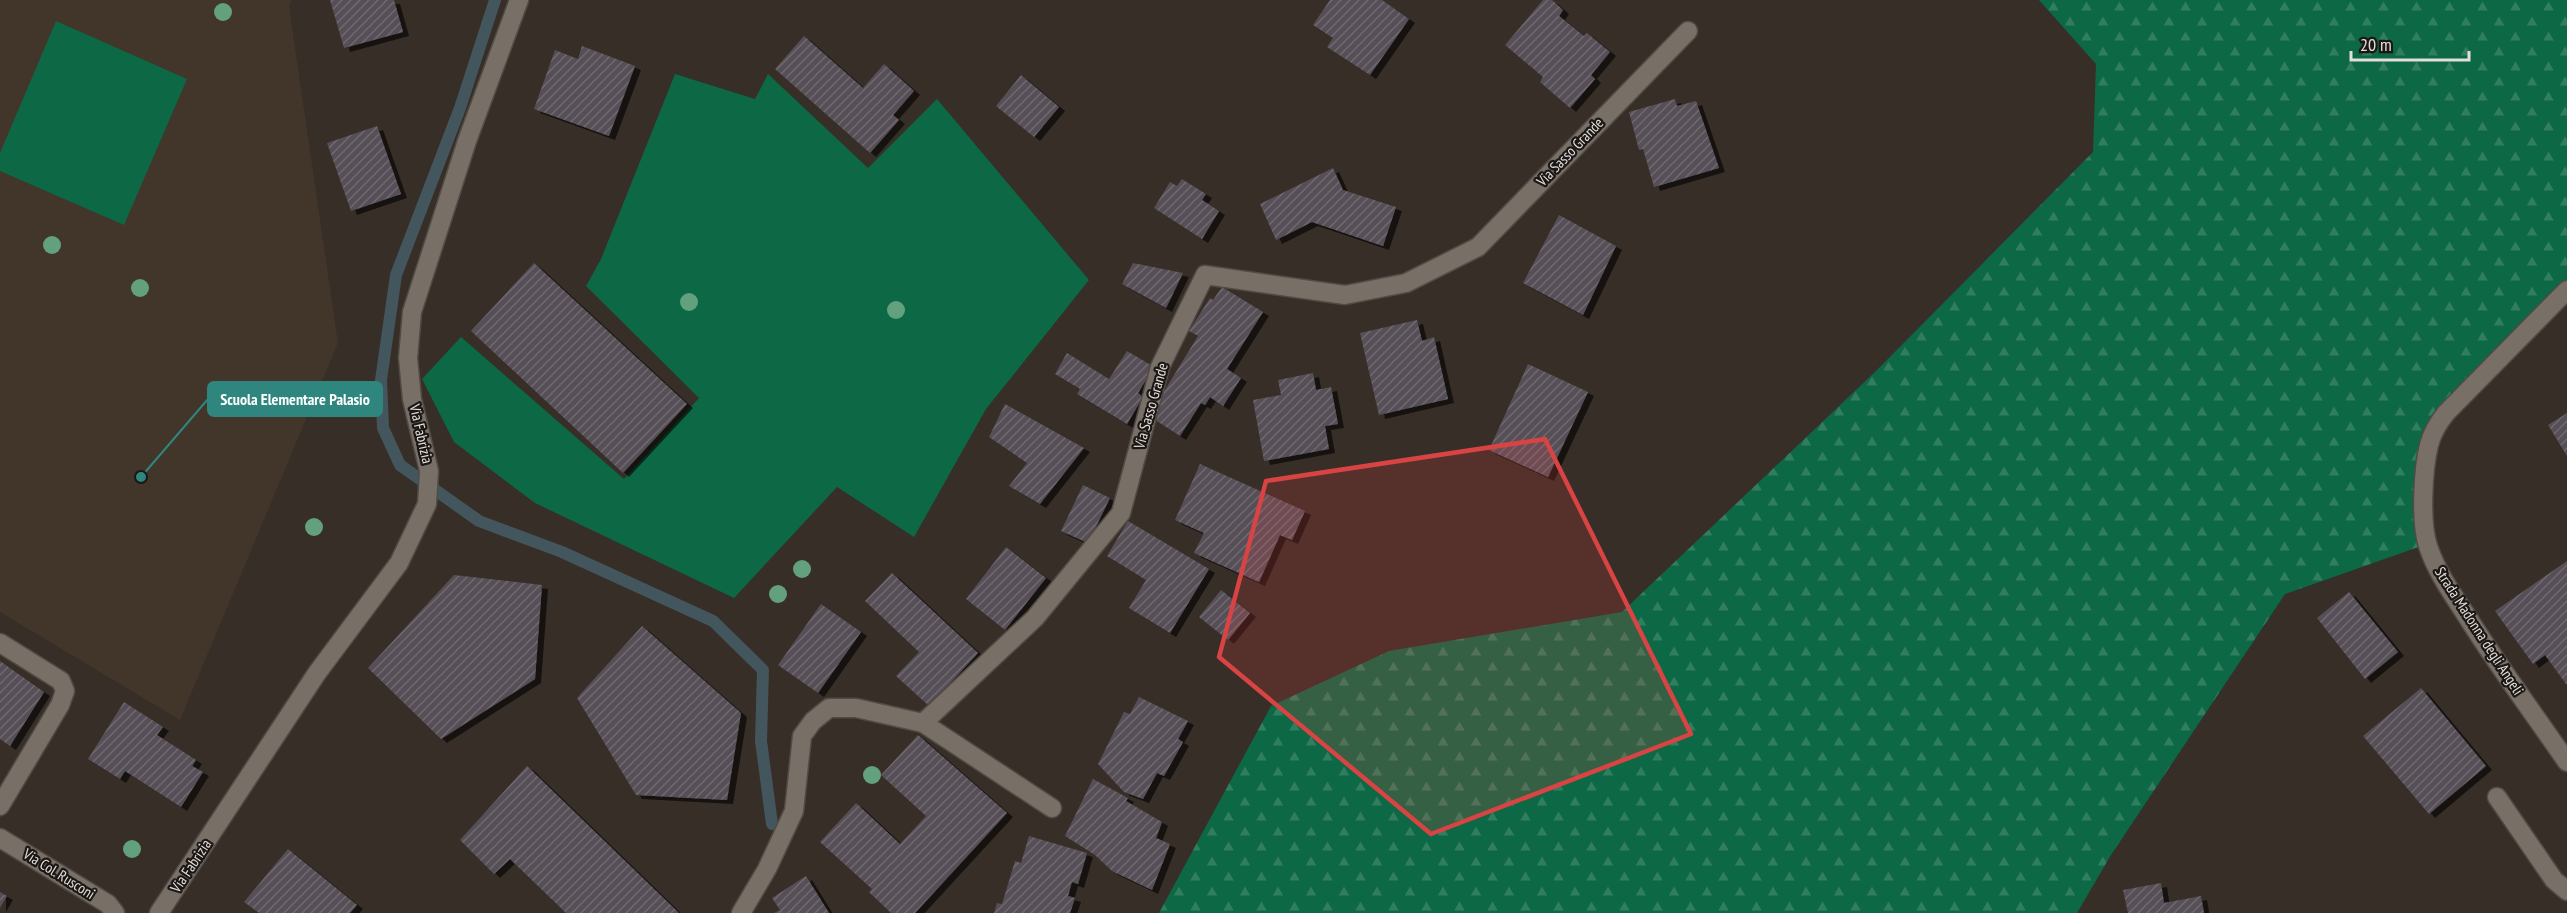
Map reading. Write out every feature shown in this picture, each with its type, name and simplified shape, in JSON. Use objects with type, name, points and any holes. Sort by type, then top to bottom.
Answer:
[{"type":"street","name":"Via Fabrizia","points":[[159,913],[317,673],[399,563],[427,504],[429,471],[412,399],[409,368],[412,312],[467,141],[519,0]]},
{"type":"street","name":"Via Sasso Grande","points":[[923,723],[1035,618],[1121,513],[1160,367],[1205,275],[1345,295],[1406,283],[1478,247],[1688,31]]},
{"type":"street","name":"Strada Madonna degli Angeli","points":[[2567,290],[2445,413],[2435,427],[2425,464],[2425,526],[2427,544],[2435,564],[2455,598],[2499,667],[2567,762]]},
{"type":"street","points":[[0,643],[61,681],[65,691],[60,705],[0,806]]},
{"type":"street","points":[[741,913],[767,869],[794,811],[802,736],[813,721],[829,708],[856,708],[923,723],[1052,808]]},
{"type":"street","points":[[2497,797],[2554,880],[2567,891]]},
{"type":"street","name":"Via Col. Rusconi","points":[[0,838],[108,904],[115,913]]},
{"type":"highlighted area","points":[[1545,439],[1691,734],[1431,834],[1219,657],[1266,481]]},
{"type":"shaded area","points":[[0,0],[292,0],[289,6],[338,343],[180,720],[0,612]]},
{"type":"green space","points":[[2039,0],[2567,0],[2567,290],[2435,427],[2427,544],[2285,594],[2111,855],[2077,913],[1159,913],[1271,706],[1389,651],[1622,612],[1877,370],[2093,152],[2096,64]]},
{"type":"green space","points":[[56,21],[187,79],[124,225],[0,171],[0,153]]},
{"type":"green space","points":[[675,74],[755,99],[768,74],[868,168],[937,99],[1089,280],[986,409],[914,537],[837,487],[734,598],[535,503],[454,442],[422,379],[461,337],[624,479],[699,398],[586,286],[601,259]]},
{"type":"building","points":[[330,0],[394,0],[403,32],[344,48]]},
{"type":"building","points":[[1330,0],[1382,0],[1409,19],[1370,75],[1327,47],[1333,38],[1313,25]]},
{"type":"building","points":[[1543,0],[1552,0],[1563,10],[1559,16],[1584,36],[1587,33],[1610,52],[1591,75],[1595,79],[1570,108],[1540,82],[1543,77],[1505,45]]},
{"type":"building","points":[[804,36],[863,88],[884,64],[914,91],[893,115],[899,120],[870,153],[775,69]]},
{"type":"building","points":[[582,46],[635,66],[609,136],[534,109],[555,50],[578,59]]},
{"type":"building","points":[[1021,75],[1059,107],[1034,137],[996,106]]},
{"type":"building","points":[[1675,99],[1677,106],[1696,101],[1719,168],[1654,187],[1643,149],[1639,150],[1629,112]]},
{"type":"building","points":[[377,126],[401,194],[351,211],[327,143]]},
{"type":"building","points":[[1333,168],[1343,190],[1396,207],[1383,246],[1312,222],[1276,240],[1260,204]]},
{"type":"building","points":[[1182,179],[1206,194],[1202,200],[1219,211],[1202,239],[1154,208],[1170,182],[1177,186]]},
{"type":"building","points":[[1559,215],[1616,246],[1583,315],[1523,283]]},
{"type":"building","points":[[534,263],[687,404],[623,473],[471,331]]},
{"type":"building","points":[[1133,263],[1183,273],[1166,308],[1122,284]]},
{"type":"building","points":[[1222,287],[1263,312],[1227,369],[1241,378],[1223,406],[1210,397],[1205,405],[1201,403],[1180,436],[1149,416],[1198,336],[1189,331],[1210,298],[1213,300]]},
{"type":"building","points":[[1417,320],[1422,341],[1434,337],[1448,399],[1379,415],[1360,333]]},
{"type":"building","points":[[1127,351],[1154,367],[1138,393],[1143,397],[1127,424],[1077,394],[1080,389],[1055,374],[1067,353],[1109,379]]},
{"type":"building","points":[[1528,364],[1588,392],[1548,477],[1489,450]]},
{"type":"building","points":[[1313,373],[1316,390],[1331,387],[1338,424],[1325,426],[1329,449],[1264,461],[1253,400],[1281,395],[1278,380]]},
{"type":"building","points":[[1005,404],[1084,448],[1040,504],[1009,486],[1027,463],[989,437]]},
{"type":"building","points":[[2567,413],[2567,456],[2548,425]]},
{"type":"building","points":[[1200,464],[1305,511],[1292,540],[1280,535],[1259,582],[1194,553],[1204,533],[1175,520]]},
{"type":"building","points":[[1083,485],[1110,498],[1088,543],[1061,531]]},
{"type":"building","points":[[1128,521],[1209,569],[1170,633],[1129,608],[1146,580],[1107,556]]},
{"type":"building","points":[[1006,547],[1046,578],[1005,630],[966,599]]},
{"type":"building","points":[[2567,561],[2566,684],[2545,655],[2533,664],[2495,611]]},
{"type":"building","points":[[892,573],[978,653],[929,706],[896,676],[919,652],[865,601]]},
{"type":"building","points":[[454,575],[542,585],[535,679],[441,739],[368,668]]},
{"type":"building","points":[[1221,590],[1250,613],[1228,640],[1199,617]]},
{"type":"building","points":[[2349,592],[2398,652],[2365,679],[2317,618]]},
{"type":"building","points":[[821,604],[861,632],[818,693],[778,665]]},
{"type":"building","points":[[642,626],[741,713],[727,800],[636,795],[577,698]]},
{"type":"building","points":[[0,661],[44,692],[10,746],[0,739]]},
{"type":"building","points":[[2421,688],[2486,766],[2429,814],[2363,736]]},
{"type":"building","points":[[1139,697],[1188,721],[1178,739],[1183,742],[1164,776],[1157,773],[1143,799],[1124,792],[1098,764],[1124,712],[1130,714]]},
{"type":"building","points":[[124,702],[163,727],[157,735],[196,760],[192,766],[203,772],[181,807],[125,771],[120,779],[88,759]]},
{"type":"building","points":[[918,735],[1007,813],[915,913],[891,913],[869,892],[872,889],[820,842],[856,803],[900,844],[926,816],[881,775]]},
{"type":"building","points":[[527,766],[679,913],[566,913],[510,859],[494,874],[460,840]]},
{"type":"building","points":[[1093,779],[1128,798],[1126,801],[1162,822],[1156,838],[1170,844],[1152,890],[1112,871],[1095,855],[1065,836]]},
{"type":"building","points":[[1029,836],[1087,853],[1078,884],[1072,882],[1068,896],[1075,898],[1070,913],[994,913],[997,903],[1002,904],[1015,861],[1021,863]]},
{"type":"building","points":[[288,849],[357,905],[350,913],[259,913],[244,902]]},
{"type":"building","points":[[806,876],[829,913],[774,913],[780,910],[772,898]]},
{"type":"building","points":[[2161,883],[2164,903],[2201,896],[2204,913],[2128,913],[2123,890]]},
{"type":"building","points":[[0,892],[7,896],[0,908]]},
{"type":"waterway","points":[[495,0],[460,108],[396,275],[381,380],[383,428],[400,465],[479,521],[562,552],[713,621],[763,670],[761,741],[772,824]]},
{"type":"place","name":"Scuola Elementare Palasio","points":[[141,477]]}]
